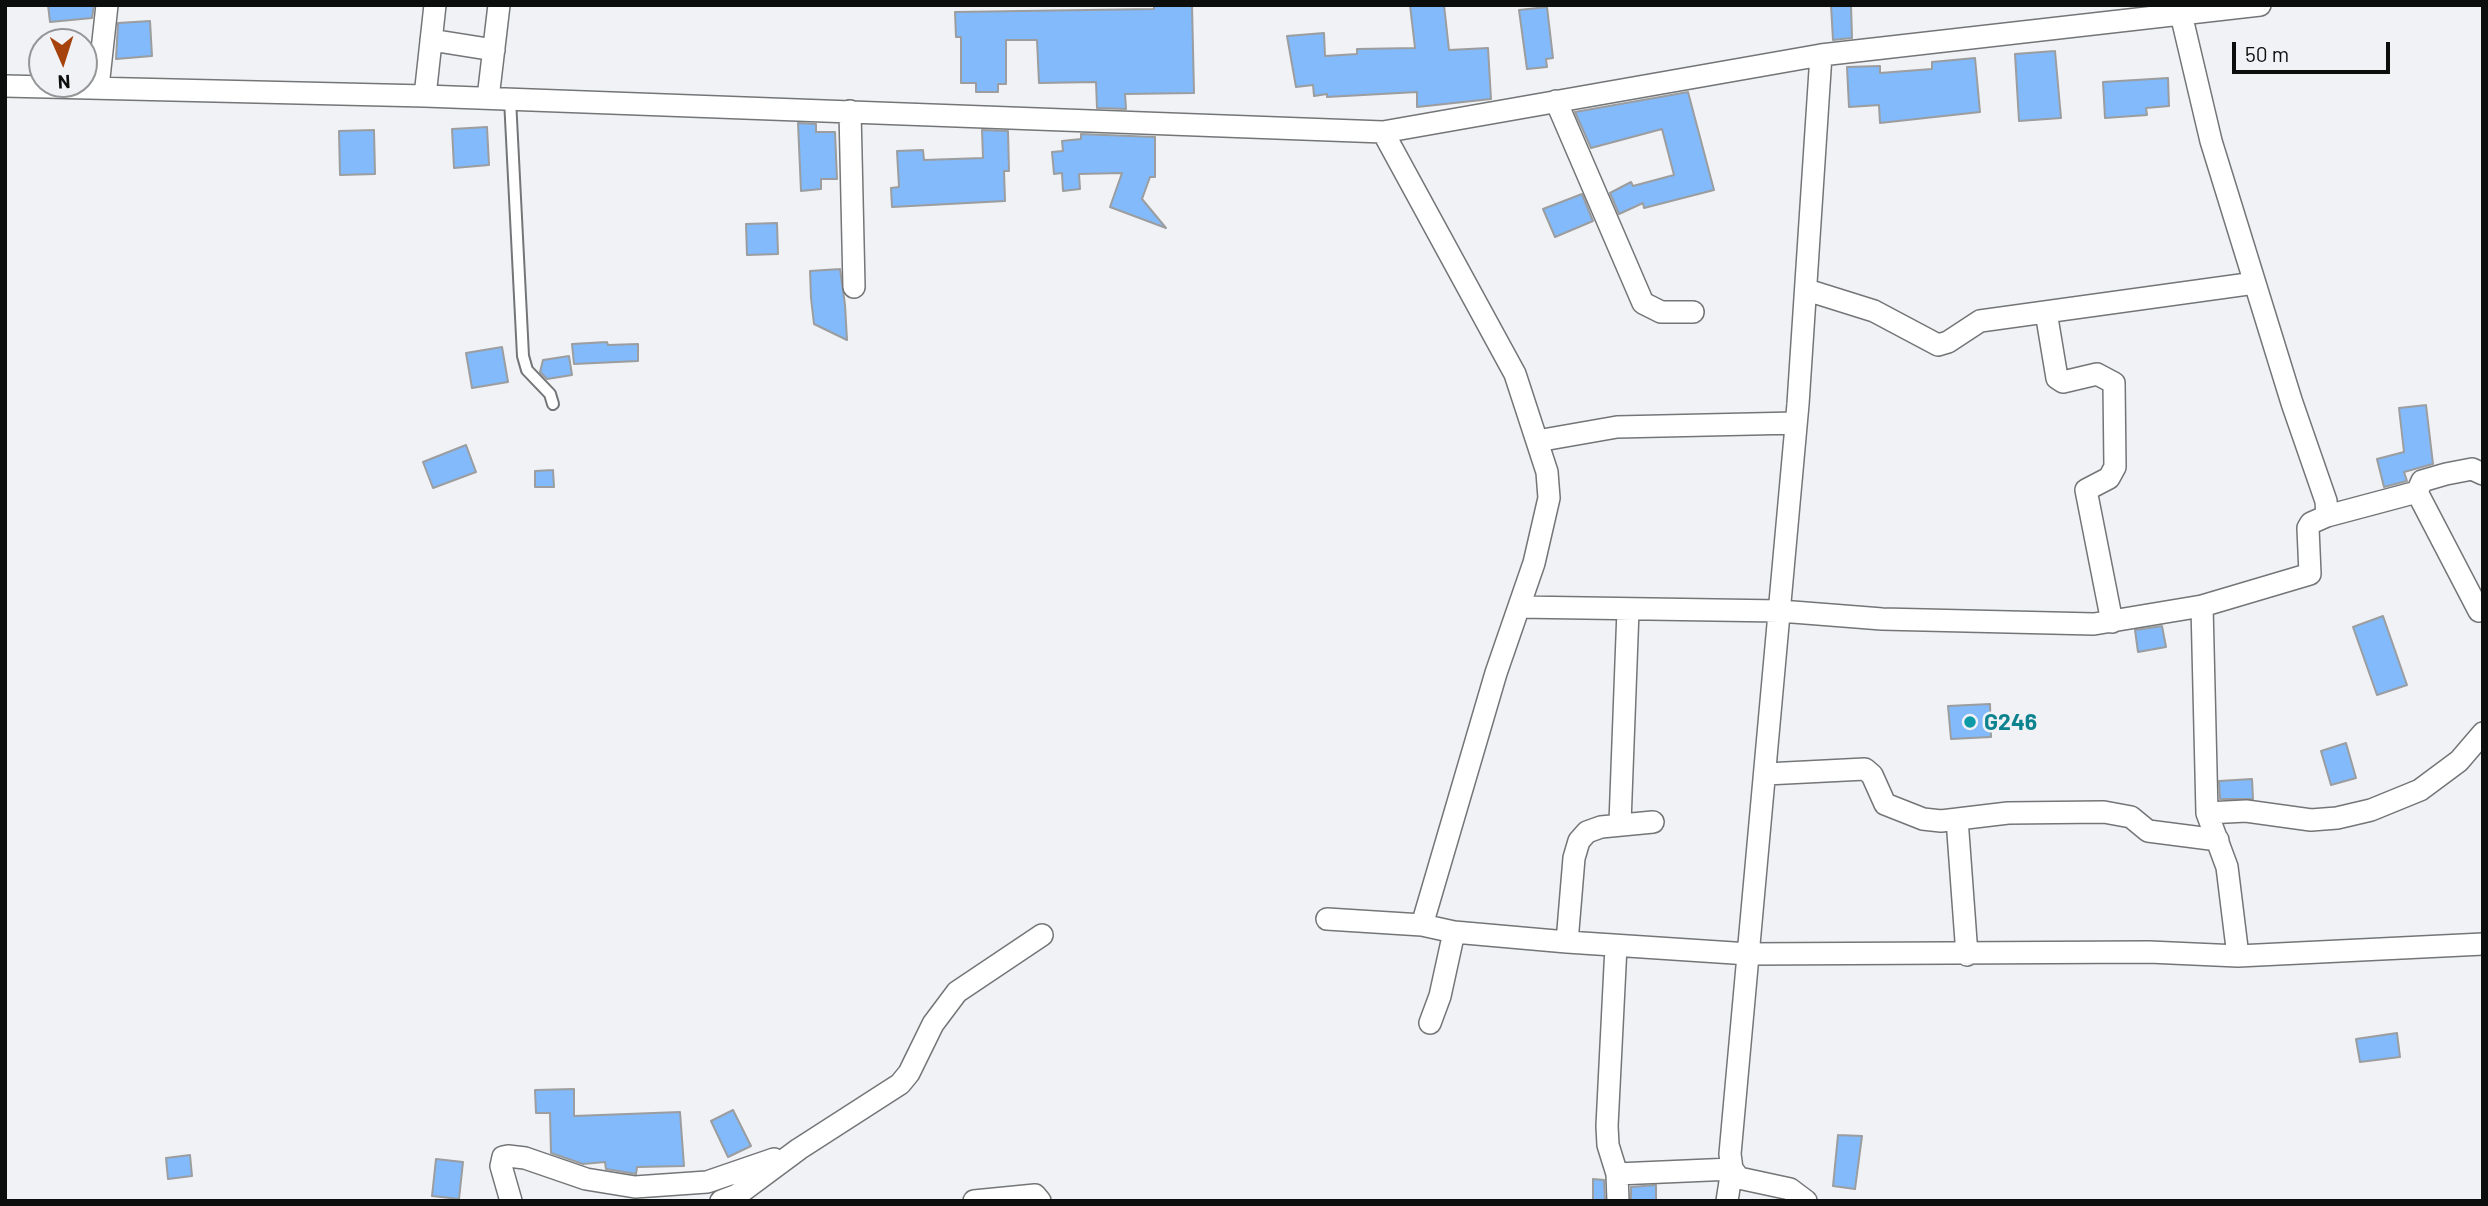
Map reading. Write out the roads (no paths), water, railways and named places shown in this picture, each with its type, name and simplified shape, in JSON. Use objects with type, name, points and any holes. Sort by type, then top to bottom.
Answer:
[{"type":"street","points":[[107,5],[98,87],[488,98],[1382,132],[1821,55],[2260,5]]},
{"type":"street","points":[[425,96],[435,5]]},
{"type":"street","points":[[488,98],[499,5]]},
{"type":"street","points":[[2180,14],[2211,141],[2326,500],[2327,516]]},
{"type":"street","points":[[431,40],[494,50]]},
{"type":"street","points":[[1727,1201],[1732,1169],[1730,1154],[1766,774],[1807,290],[1821,55]]},
{"type":"street","points":[[5,86],[28,86]]},
{"type":"street","points":[[1556,101],[1643,303],[1661,312],[1693,312]]},
{"type":"street","points":[[850,111],[854,288]]},
{"type":"street","points":[[1382,132],[1515,374],[1548,472],[1549,498],[1534,563],[1422,925]]},
{"type":"street","points":[[1807,290],[1874,311],[1938,345],[1948,342],[1980,321],[2255,283]]},
{"type":"street","points":[[2046,312],[2057,378],[2063,382],[2097,374],[2114,383],[2115,467],[2109,478],[2086,490],[2112,622]]},
{"type":"street","points":[[1537,441],[1617,427],[1796,423]]},
{"type":"street","points":[[2417,492],[2422,481],[2466,470],[2483,474]]},
{"type":"street","points":[[1519,607],[1780,611],[1896,619],[2112,622],[2202,606],[2311,574],[2308,527],[2311,523],[2327,516],[2417,492]]},
{"type":"street","points":[[2417,492],[2479,611]]},
{"type":"street","points":[[2202,606],[2207,813],[2227,867],[2238,956]]},
{"type":"street","points":[[1620,823],[1628,610]]},
{"type":"street","points":[[2207,813],[2246,811],[2311,820],[2337,818],[2371,810],[2420,790],[2459,761],[2483,733]]},
{"type":"street","points":[[1766,774],[1865,769],[1872,775],[1885,804],[1923,820],[2008,813],[2104,812],[2131,817],[2148,831],[2218,840]]},
{"type":"street","points":[[1957,819],[1967,955]]},
{"type":"street","points":[[1567,942],[1574,858],[1579,841],[1587,832],[1620,823],[1653,822]]},
{"type":"street","points":[[1327,919],[1422,925],[1454,932],[1567,942],[1749,954],[2149,952],[2238,956],[2483,944]]},
{"type":"street","points":[[1430,1023],[1440,996],[1454,932]]},
{"type":"street","points":[[721,1201],[737,1195],[799,1149],[900,1084],[909,1073],[933,1024],[957,992],[1042,935]]},
{"type":"street","points":[[1616,946],[1607,1126],[1608,1145],[1617,1174],[1618,1201]]},
{"type":"street","points":[[512,1201],[501,1166],[503,1157],[508,1156],[524,1158],[586,1179],[635,1187],[707,1182],[799,1149]]},
{"type":"street","points":[[1617,1174],[1732,1169]]},
{"type":"street","points":[[1732,1169],[1739,1178],[1790,1189],[1806,1201]]},
{"type":"street","points":[[974,1201],[1035,1195],[1040,1201]]},
{"type":"lane","points":[[510,99],[523,356],[527,370],[550,394],[553,404]]},
{"type":"place","name":"G246","points":[[1970,722]]}]
